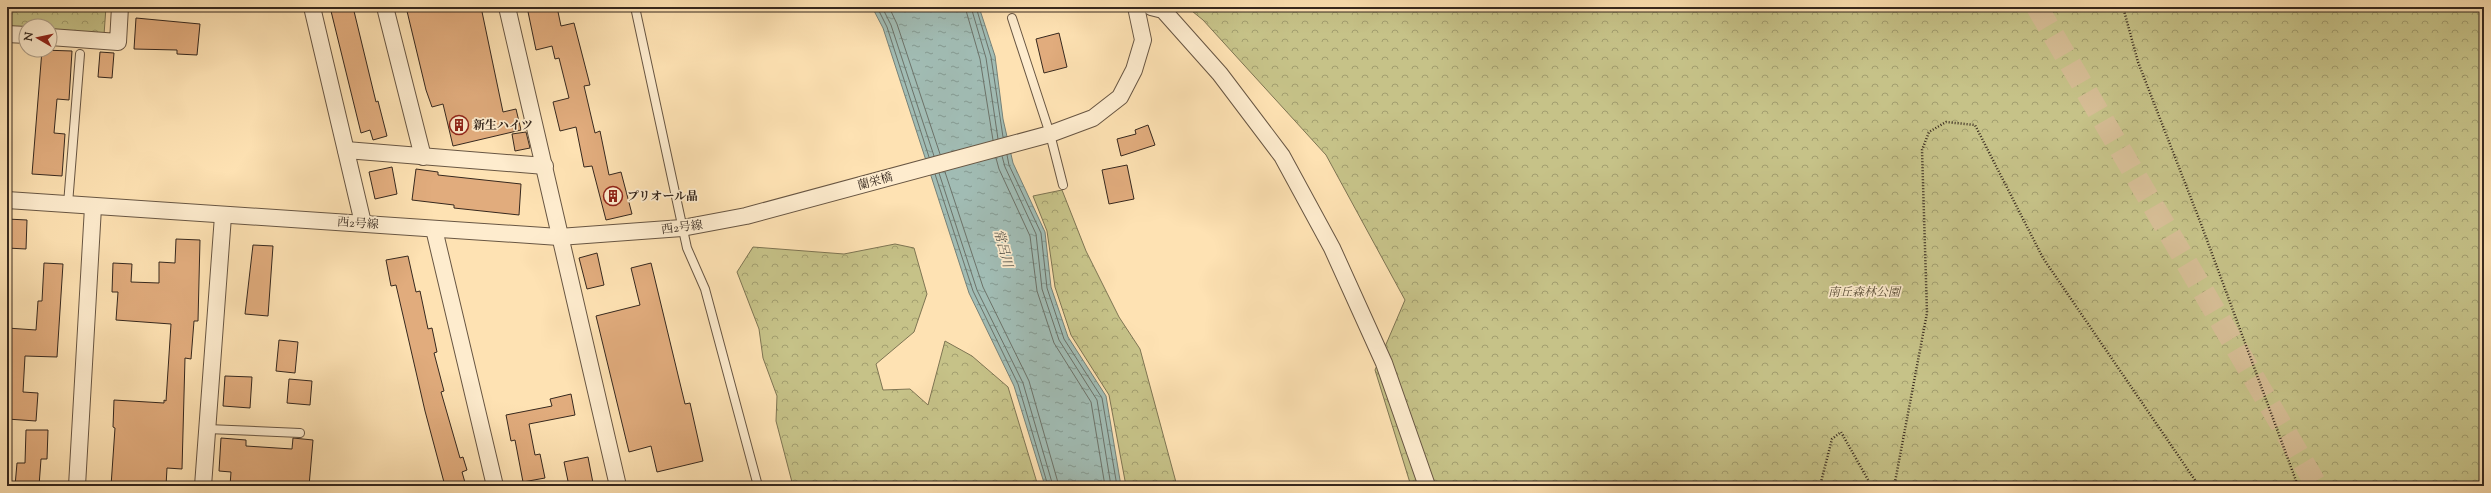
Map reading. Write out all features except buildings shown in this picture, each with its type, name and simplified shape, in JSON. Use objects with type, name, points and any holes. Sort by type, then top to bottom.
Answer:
[{"type":"street","points":[[58,38],[118,42],[120,7]]},
{"type":"street","points":[[312,7],[363,223]]},
{"type":"street","points":[[385,7],[423,157]]},
{"type":"street","points":[[507,7],[545,166],[559,237],[618,486]]},
{"type":"street","name":"蘭栄橋","points":[[710,223],[746,216],[1045,136],[1093,118],[1120,97],[1134,70],[1143,40],[1136,7]]},
{"type":"street","points":[[1151,7],[1162,10],[1220,74],[1282,156],[1332,248],[1384,363],[1427,486]]},
{"type":"street","points":[[7,34],[18,35]]},
{"type":"street","points":[[346,150],[545,166]]},
{"type":"street","name":"西2号線","points":[[7,200],[223,216],[363,223],[559,237],[682,228],[710,223]]},
{"type":"street","points":[[77,486],[93,206]]},
{"type":"street","points":[[203,486],[223,216]]},
{"type":"street","points":[[434,229],[495,486]]},
{"type":"lane","points":[[635,7],[687,248],[705,289],[758,486]]},
{"type":"lane","points":[[1012,18],[1045,136],[1063,185]]},
{"type":"lane","points":[[68,204],[80,54]]},
{"type":"lane","points":[[207,429],[300,433]]},
{"type":"path","points":[[2123,7],[2138,62],[2201,224],[2298,486]]},
{"type":"path","points":[[1889,486],[1896,482],[1927,313],[1922,150],[1929,132],[1946,122],[1975,125],[2044,258],[2199,486]]},
{"type":"path","points":[[1820,486],[1832,439],[1842,432],[1871,485],[1873,486]]},
{"type":"green space","points":[[7,7],[106,7],[104,35],[58,32],[58,18],[18,18],[18,28],[7,27]]},
{"type":"green space","name":"南丘森林公園","points":[[1187,7],[2484,7],[2484,486],[1411,486],[1375,370],[1405,300],[1326,155],[1203,20]]},
{"type":"green space","points":[[1062,190],[1086,251],[1119,317],[1140,349],[1177,486],[1126,486],[1109,395],[1071,335],[1055,287],[1047,231],[1033,196]]},
{"type":"green space","points":[[895,244],[914,248],[927,294],[914,332],[876,364],[883,390],[910,389],[928,405],[945,341],[972,356],[1008,387],[1038,486],[793,486],[776,421],[777,396],[763,358],[759,329],[737,272],[753,247],[844,254]]},
{"type":"water","name":"常呂川","points":[[872,7],[979,7],[995,56],[1003,119],[1013,163],[1045,232],[1051,287],[1068,337],[1106,396],[1121,486],[1045,486],[1014,386],[969,293],[883,28]]},
{"type":"tunnel","points":[[2037,7],[2317,486]]},
{"type":"place","name":"新生ハイツ","points":[[459,125]]},
{"type":"place","name":"プリオール晶","points":[[613,196]]}]
